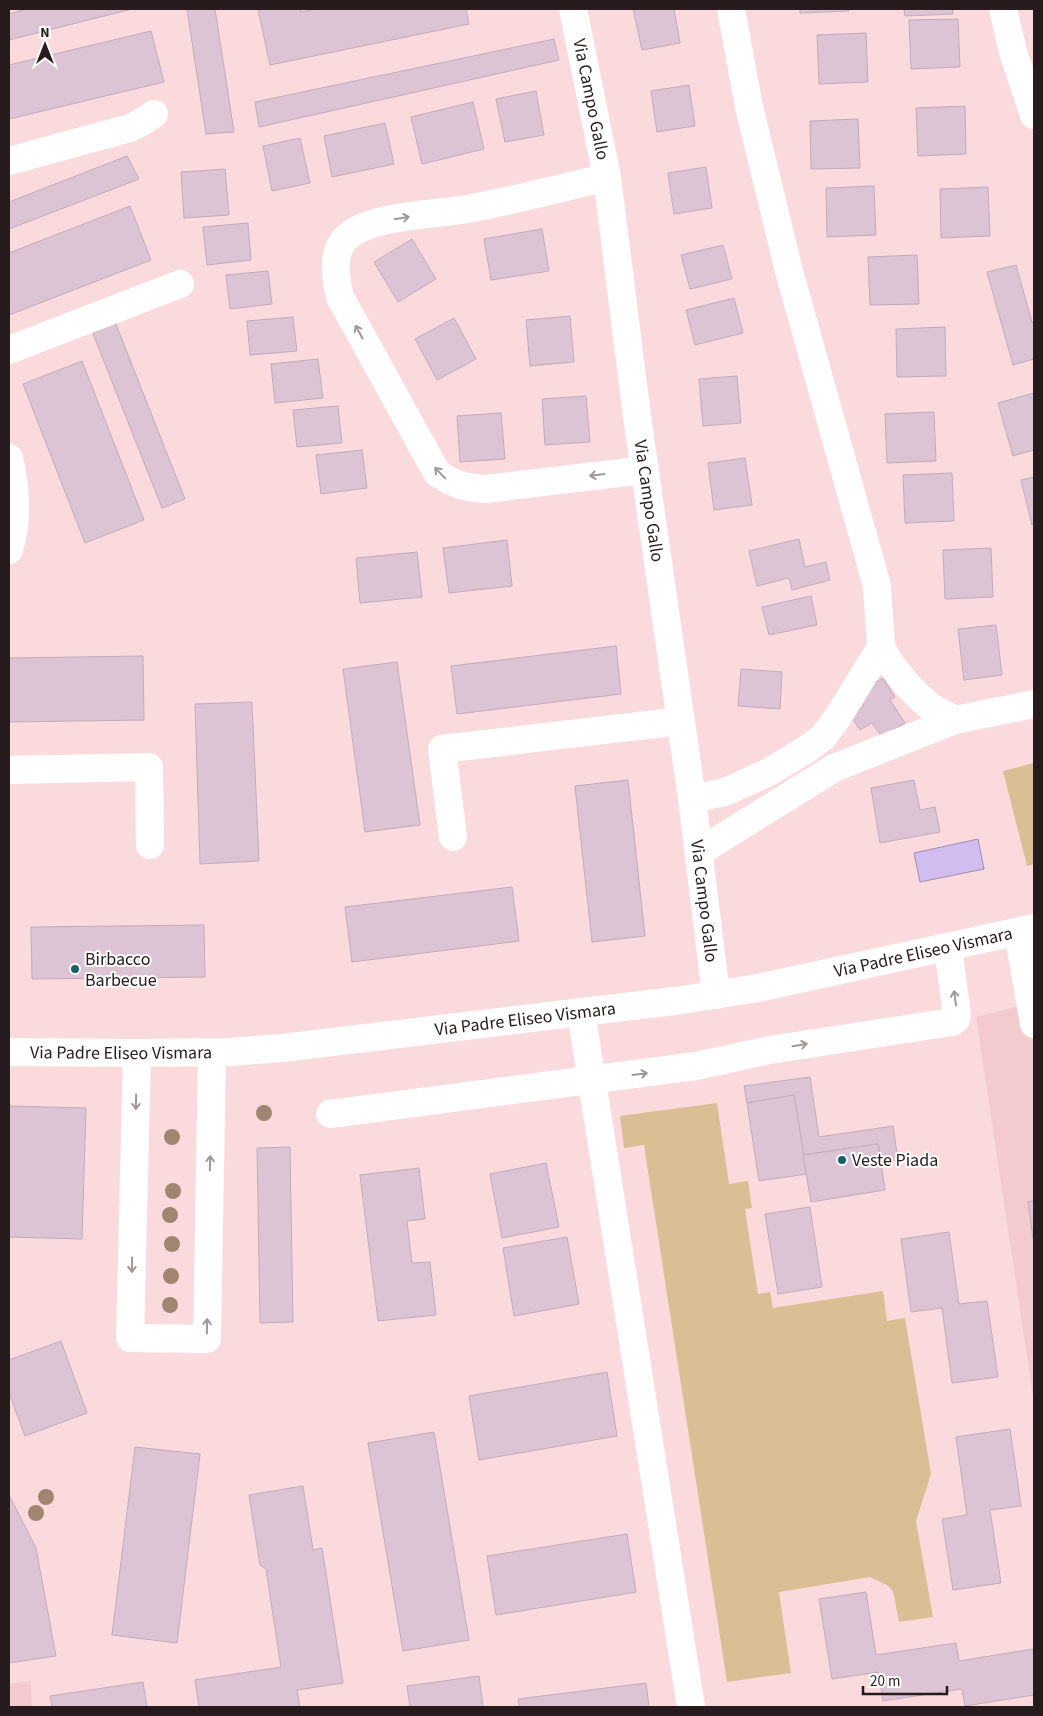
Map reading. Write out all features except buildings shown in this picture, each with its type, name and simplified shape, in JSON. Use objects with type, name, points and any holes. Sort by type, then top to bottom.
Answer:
[{"type":"street","name":"Via Campo Gallo","points":[[573,9],[607,177],[645,470],[692,799],[716,995]]},
{"type":"street","points":[[731,9],[749,107],[789,271],[877,586],[881,647],[890,663],[908,686],[929,706],[955,720]]},
{"type":"street","points":[[1003,9],[1013,52],[1034,116]]},
{"type":"street","points":[[9,162],[130,128],[154,114]]},
{"type":"street","points":[[607,177],[471,209],[375,223],[355,230],[344,240],[337,255],[336,279],[340,297],[349,314],[437,473],[447,480],[467,488],[485,489],[645,470]]},
{"type":"street","points":[[9,350],[180,284]]},
{"type":"street","points":[[9,458],[14,478],[15,513],[9,550]]},
{"type":"street","points":[[692,799],[724,792],[769,772],[823,737],[838,717],[881,647]]},
{"type":"street","points":[[699,852],[834,768],[955,720],[1034,704]]},
{"type":"street","points":[[453,837],[442,749],[681,721]]},
{"type":"street","points":[[9,770],[149,767],[150,845]]},
{"type":"street","points":[[1026,930],[1034,1024]]},
{"type":"street","name":"Via Padre Eliseo Vismara","points":[[9,1052],[212,1053],[282,1048],[716,995],[758,988],[1026,930]]},
{"type":"street","points":[[330,1114],[696,1066],[770,1050],[952,1022],[956,1019],[957,1015],[948,948]]},
{"type":"street","points":[[582,1012],[691,1707]]},
{"type":"street","points":[[137,1053],[130,1338],[207,1339],[212,1053]]},
{"type":"shaded area","points":[[1034,763],[1034,864],[1027,866],[1003,771]]},
{"type":"shaded area","points":[[978,839],[984,869],[920,882],[914,853]]},
{"type":"shaded area","points":[[1034,1002],[1034,1403],[976,1017]]},
{"type":"shaded area","points":[[717,1103],[729,1184],[748,1181],[752,1208],[745,1209],[758,1294],[770,1292],[773,1308],[883,1291],[887,1321],[905,1318],[931,1474],[916,1521],[933,1617],[899,1622],[893,1591],[887,1585],[870,1577],[779,1592],[791,1673],[727,1682],[644,1145],[624,1148],[620,1116]]},
{"type":"shaded area","points":[[31,1681],[32,1707],[9,1707],[9,1684]]},
{"type":"place","name":"Birbacco Barbecue","points":[[75,969]]},
{"type":"place","name":"Veste Piada","points":[[842,1160]]}]
